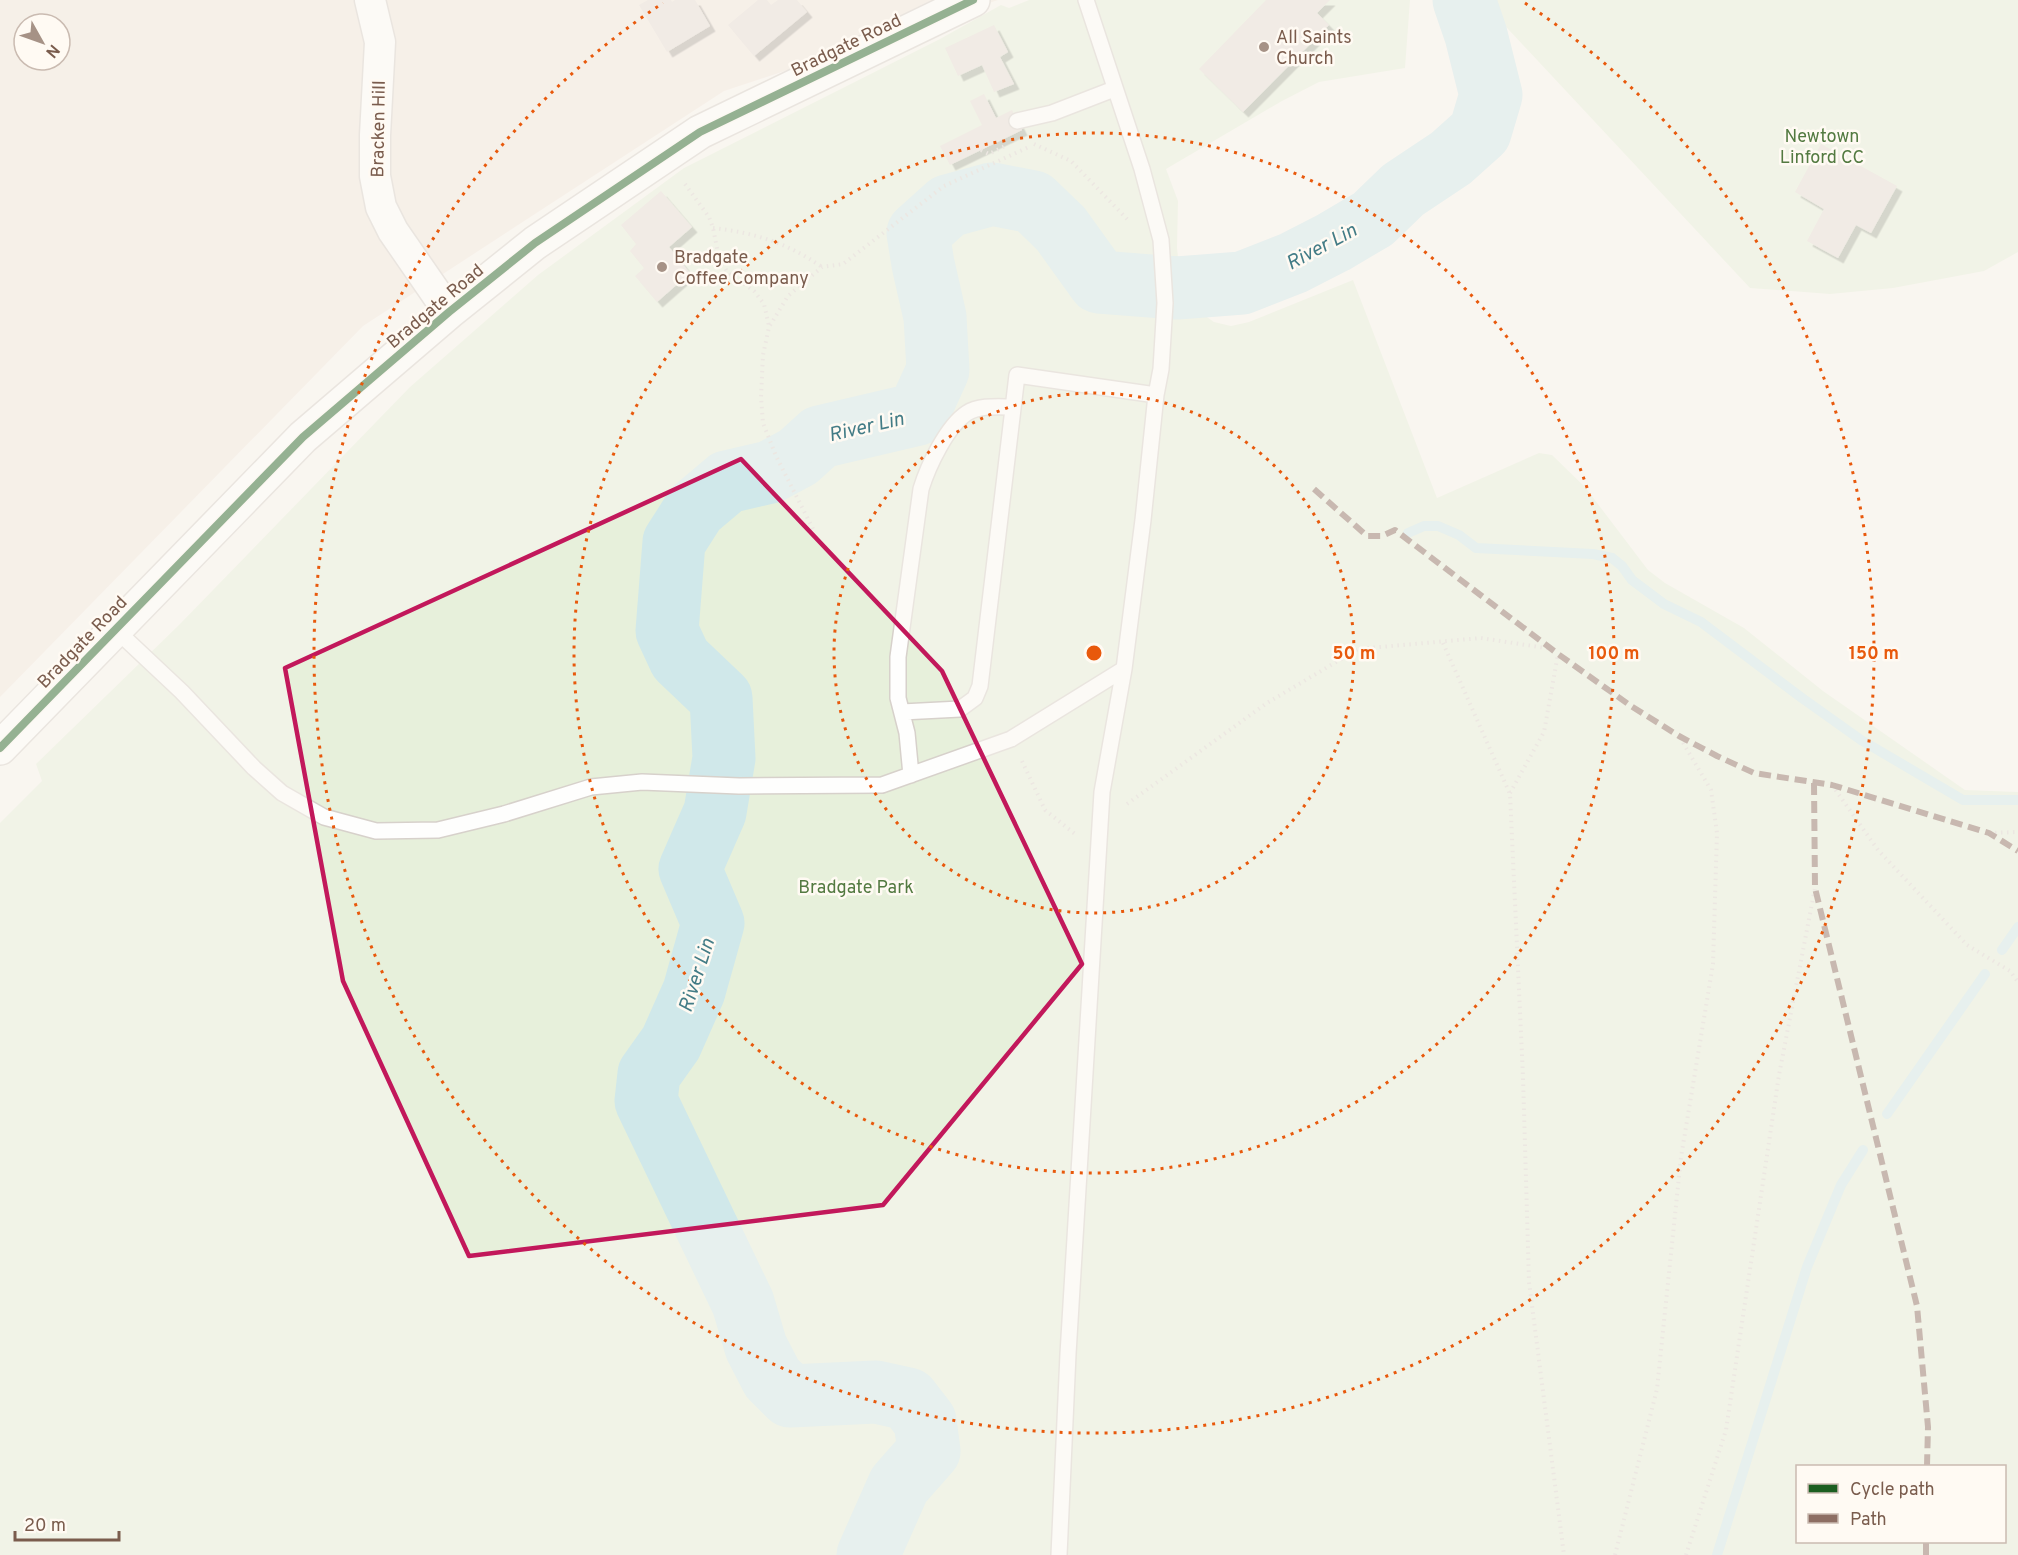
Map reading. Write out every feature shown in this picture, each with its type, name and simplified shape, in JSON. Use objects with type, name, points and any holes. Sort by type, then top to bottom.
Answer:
[{"type":"street","name":"Bracken Hill","points":[[370,0],[380,42],[375,176],[381,207],[393,231],[449,312]]},
{"type":"street","name":"Bradgate Road","points":[[0,748],[303,437],[449,312],[535,243],[700,132],[973,0]]},
{"type":"lane","points":[[1059,1555],[1068,1354],[1102,792],[1124,669],[1143,520],[1155,395],[1161,369],[1165,303],[1161,240],[1142,169],[1086,0]]},
{"type":"lane","points":[[1017,121],[1052,112],[1114,89]]},
{"type":"lane","points":[[902,712],[960,709],[975,698],[980,686],[1017,375],[1155,395]]},
{"type":"lane","points":[[911,775],[906,733],[898,698],[898,657],[921,489],[928,466],[953,428],[968,412],[986,408],[1013,407]]},
{"type":"lane","points":[[115,629],[182,692],[282,794],[324,818],[376,831],[438,830],[504,814],[591,787],[642,782],[739,786],[882,785],[1011,739],[1124,669]]},
{"type":"path","points":[[813,530],[762,423],[763,355],[770,327],[788,296],[822,267],[843,264],[944,186],[1034,144],[1052,112]]},
{"type":"path","points":[[1034,144],[1071,161],[1161,256]]},
{"type":"path","points":[[664,156],[709,217],[719,258],[728,273],[754,291],[764,304],[770,327]]},
{"type":"path","points":[[713,228],[769,238],[799,251],[822,267]]},
{"type":"path","points":[[1100,824],[1267,703],[1358,649],[1481,639],[1552,649]]},
{"type":"path","points":[[1443,643],[1510,794],[1529,1282],[1564,1555]]},
{"type":"path","points":[[1510,794],[1544,732],[1558,654]]},
{"type":"path","points":[[1615,1555],[1658,1389],[1681,1157],[1713,964],[1717,833],[1711,790],[1679,736]]},
{"type":"path","points":[[1011,739],[1045,810],[1099,853]]},
{"type":"path","points":[[1832,785],[1878,850],[1959,937],[1967,945],[2010,971],[2018,982]]},
{"type":"path","points":[[1989,833],[2018,832]]},
{"type":"path","points":[[1686,1555],[1726,1430],[1779,1075],[1815,888]]},
{"type":"highlighted area","points":[[741,459],[942,671],[1082,964],[883,1205],[469,1256],[343,981],[285,668]]},
{"type":"shaded area","points":[[0,0],[998,0],[724,91],[363,326],[0,697]]},
{"type":"green space","name":"Bradgate Park","points":[[1029,0],[1410,0],[1405,68],[1319,82],[1166,169],[1178,201],[1177,248],[1182,293],[1187,303],[1214,322],[1231,326],[1249,322],[1353,280],[1437,498],[1539,453],[1552,455],[1585,487],[1648,570],[1665,583],[1744,628],[1823,691],[1965,790],[2018,792],[2018,1555],[0,1555],[0,823],[42,781],[36,764],[179,625],[410,387],[538,275],[684,168],[940,39],[1001,5],[1009,8]]},
{"type":"green space","name":"Newtown Linford CC","points":[[1481,0],[2018,0],[2018,252],[1984,271],[1893,288],[1830,294],[1750,288]]},
{"type":"building","points":[[648,0],[671,0],[672,2],[695,0],[710,26],[667,52],[639,5]]},
{"type":"building","points":[[758,0],[767,0],[771,5],[778,0],[797,0],[807,12],[754,56],[728,25]]},
{"type":"building","name":"All Saints Church","points":[[1266,0],[1330,0],[1317,13],[1329,25],[1243,112],[1199,69]]},
{"type":"building","points":[[994,25],[1008,52],[1000,57],[1014,84],[994,92],[982,65],[958,76],[945,48]]},
{"type":"building","points":[[984,94],[996,118],[1012,110],[1022,130],[950,165],[940,146],[982,125],[970,101]]},
{"type":"building","points":[[1821,144],[1897,186],[1871,233],[1856,225],[1838,258],[1807,241],[1824,209],[1795,192]]},
{"type":"building","points":[[661,191],[692,227],[669,247],[690,273],[657,302],[635,276],[644,268],[630,251],[636,244],[621,225]]},
{"type":"waterway","name":"River Lin","points":[[868,1555],[899,1485],[929,1451],[925,1421],[908,1399],[876,1392],[790,1396],[772,1378],[756,1347],[743,1303],[646,1101],[649,1074],[671,1043],[694,991],[713,923],[690,869],[715,812],[724,758],[721,698],[680,659],[667,631],[674,542],[695,509],[727,482],[770,472],[798,457],[820,437],[918,414],[938,370],[935,317],[918,233],[948,206],[992,194],[1033,202],[1061,229],[1099,282],[1177,288],[1242,283],[1293,263],[1373,219],[1403,190],[1451,158],[1480,132],[1491,95],[1476,35],[1464,0]]},
{"type":"waterway","points":[[1408,533],[1424,526],[1438,526],[1459,535],[1476,548],[1593,554],[1612,558],[1622,566],[1632,580],[1664,604],[1701,622],[1861,740],[1963,800],[2018,800]]},
{"type":"waterway","points":[[2002,950],[2018,927]]},
{"type":"waterway","points":[[1887,1114],[1985,974]]},
{"type":"waterway","points":[[1717,1555],[1807,1267],[1841,1185],[1863,1150]]},
{"type":"marked path","points":[[1314,489],[1367,536],[1382,536],[1395,530],[1558,654],[1631,706],[1679,736],[1717,756],[1754,773],[1832,785],[1989,833],[2018,851]]},
{"type":"marked path","points":[[1814,783],[1815,888],[1917,1306],[1928,1427],[1927,1465]]},
{"type":"marked path","points":[[1926,1543],[1926,1555]]},
{"type":"cycle path","points":[[0,748],[303,437],[449,312],[535,243],[700,132],[973,0]]},
{"type":"place","name":"All Saints Church","points":[[1264,47]]},
{"type":"place","name":"Bradgate Coffee Company","points":[[662,267]]}]
